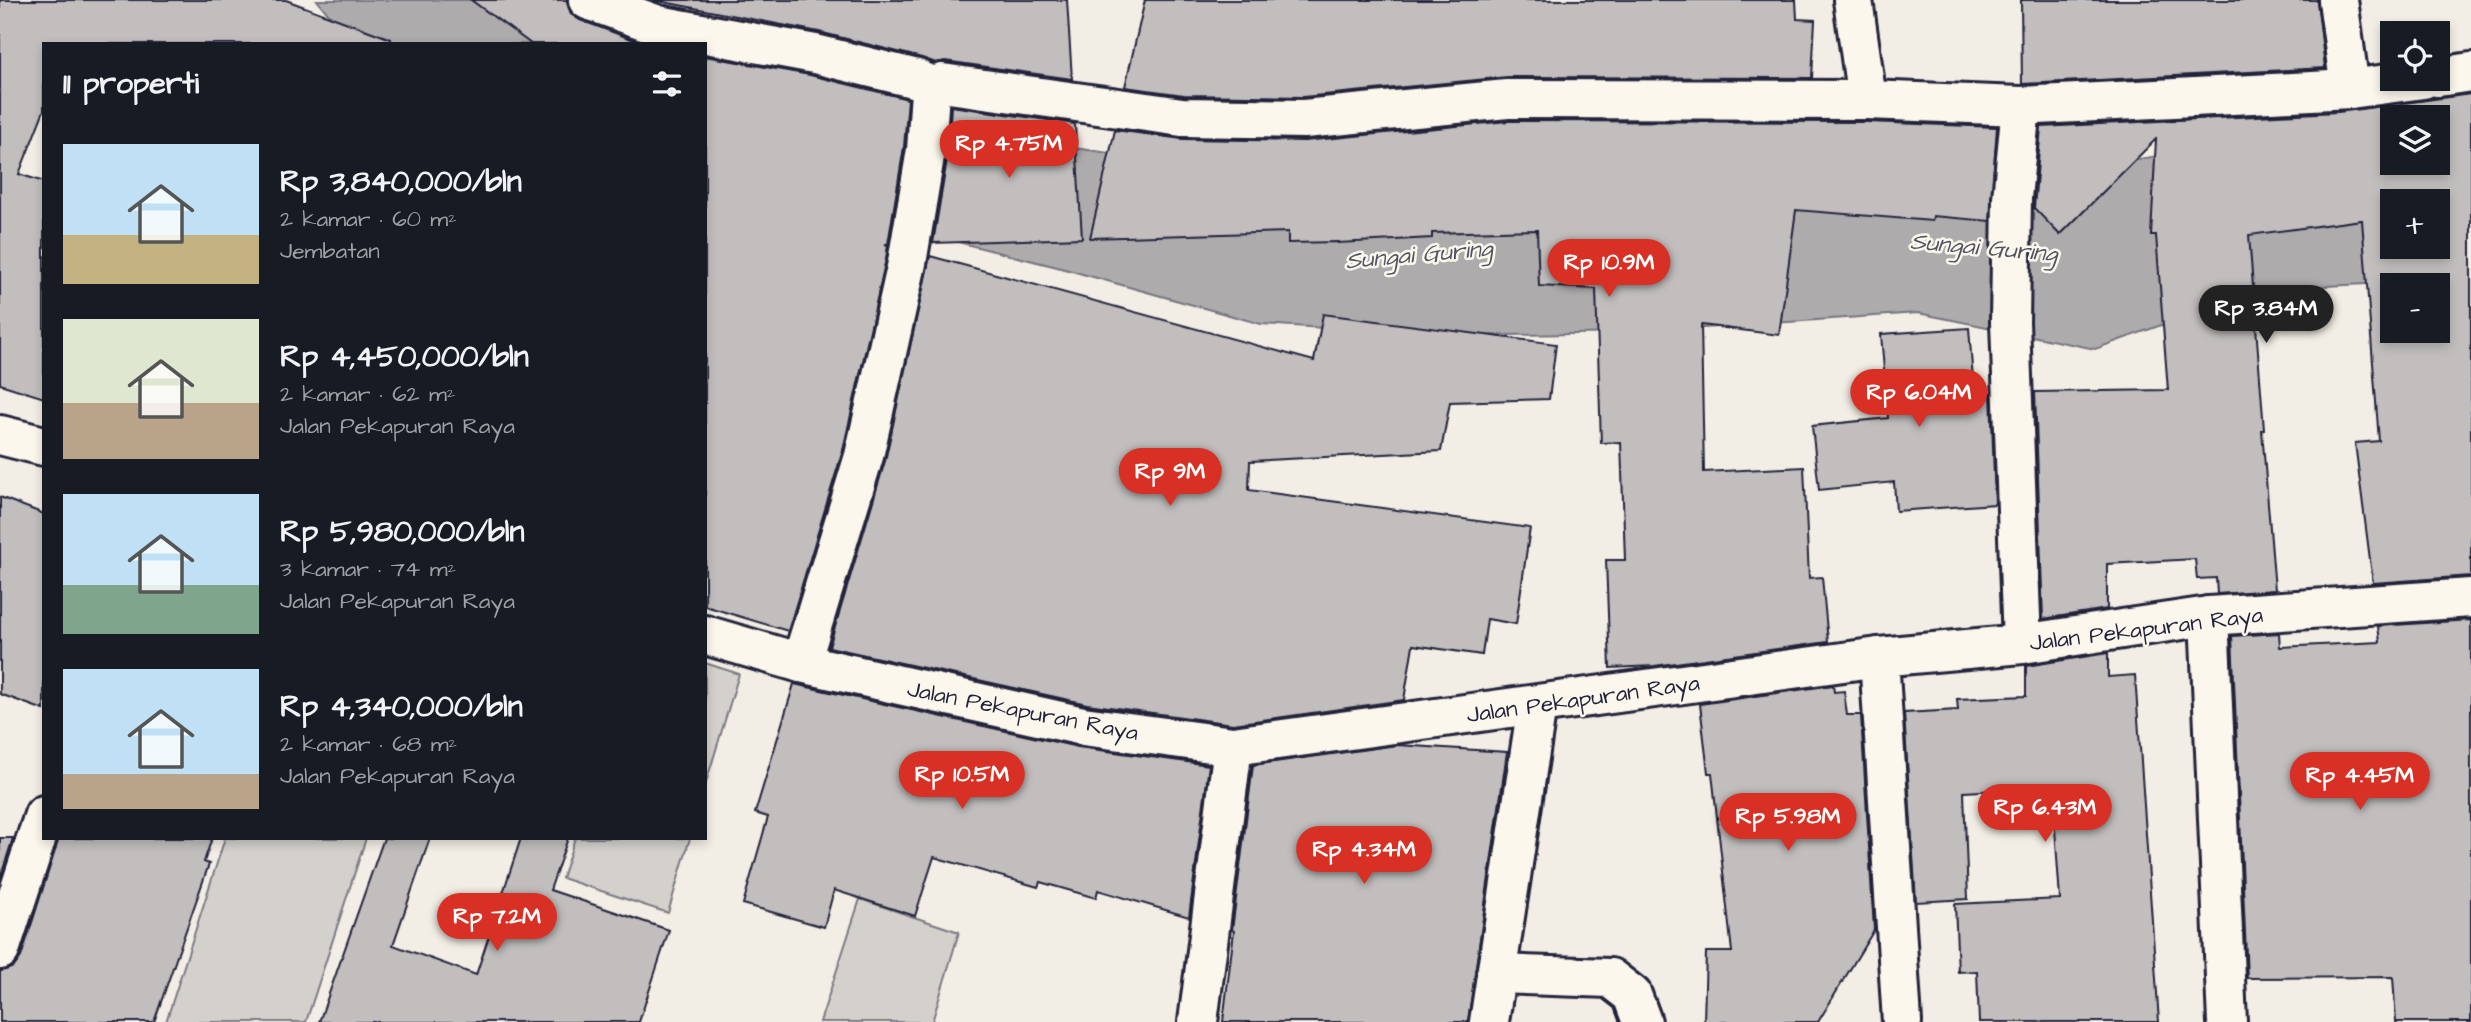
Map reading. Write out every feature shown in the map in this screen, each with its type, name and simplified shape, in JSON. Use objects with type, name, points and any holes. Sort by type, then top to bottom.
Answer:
[{"type":"street","points":[[587,0],[658,24],[815,54],[917,79],[935,87]]},
{"type":"street","points":[[1853,0],[1867,100]]},
{"type":"street","points":[[2338,0],[2350,89]]},
{"type":"street","points":[[2450,75],[2471,72]]},
{"type":"street","points":[[802,663],[864,456],[907,263],[926,150],[930,92],[942,83],[1182,117],[1304,120],[1507,99],[1867,100],[2021,106],[2350,89],[2380,85]]},
{"type":"street","points":[[2021,106],[2012,198],[2010,322],[2022,644]]},
{"type":"street","points":[[0,435],[42,446]]},
{"type":"street","name":"Jalan Pekapuran Raya","points":[[707,636],[802,663],[1083,726],[1233,746],[1879,657],[2022,644],[2209,616],[2471,598]]},
{"type":"street","points":[[2209,616],[2227,1022]]},
{"type":"street","points":[[1879,657],[1902,1022]]},
{"type":"street","points":[[1489,1022],[1537,705]]},
{"type":"street","points":[[1198,1022],[1233,746]]},
{"type":"street","points":[[0,950],[42,822]]},
{"type":"street","points":[[1496,974],[1610,978],[1632,995],[1642,1022]]},
{"type":"shaded area","points":[[707,664],[739,674],[707,779]]},
{"type":"shaded area","points":[[224,840],[365,840],[306,1022],[166,1022]]},
{"type":"shaded area","points":[[574,840],[689,840],[668,913],[562,878]]},
{"type":"shaded area","points":[[860,899],[959,932],[932,1022],[820,1022]]},
{"type":"water","points":[[317,0],[493,0],[541,42],[346,42],[341,30]]},
{"type":"water","name":"Sungai Guring","points":[[2471,107],[2471,279],[2450,280],[2450,273],[2380,273],[2380,283],[2261,289],[2095,349],[1918,313],[1632,333],[1447,336],[1261,324],[946,239],[786,205],[864,118],[1312,182],[1632,148],[2132,160],[2380,123],[2380,175],[2450,175],[2450,111]]},
{"type":"building","points":[[0,0],[286,0],[391,39],[390,42],[42,42],[42,115],[19,174],[42,181],[42,397],[0,384]]},
{"type":"building","points":[[471,0],[567,0],[571,14],[580,20],[640,42],[528,42]]},
{"type":"building","points":[[653,0],[1067,0],[1072,79],[945,61],[936,63],[819,32]]},
{"type":"building","points":[[1145,0],[1796,0],[1797,19],[1815,20],[1812,78],[1507,77],[1303,97],[1184,95],[1125,87]]},
{"type":"building","points":[[2021,0],[2317,0],[2325,68],[2022,84]]},
{"type":"building","points":[[707,56],[810,75],[908,99],[904,147],[888,244],[885,244],[888,245],[886,259],[843,450],[788,631],[707,607]]},
{"type":"building","points":[[2471,94],[2471,576],[2373,583],[2355,443],[2379,441],[2362,220],[2249,235],[2275,590],[2217,594],[2216,578],[2197,579],[2195,559],[2107,564],[2107,609],[2043,619],[2035,392],[2168,390],[2156,235],[2151,235],[2156,139],[2060,235],[2034,208],[2041,127],[2338,112],[2380,106],[2380,175],[2450,175],[2450,105],[2390,105]]},
{"type":"building","points":[[951,106],[1075,124],[1082,238],[933,243],[948,154]]},
{"type":"building","points":[[1508,121],[1867,122],[1997,127],[1990,221],[1933,216],[1932,221],[1796,210],[1779,335],[1701,325],[1704,472],[1804,467],[1809,578],[1822,577],[1828,642],[1654,666],[1610,668],[1606,560],[1625,560],[1621,442],[1601,443],[1596,289],[1539,286],[1537,230],[1432,233],[1432,238],[1338,243],[1288,243],[1288,232],[1090,238],[1115,130],[1182,139],[1304,141]]},
{"type":"building","points":[[930,256],[1314,361],[1323,314],[1556,344],[1549,399],[1450,402],[1441,451],[1250,461],[1249,490],[1530,528],[1516,624],[1487,619],[1482,655],[1413,645],[1404,700],[1233,724],[1087,704],[829,647],[885,461]]},
{"type":"building","points":[[1969,328],[1974,393],[1991,393],[1995,504],[1896,511],[1894,482],[1819,490],[1812,426],[1888,418],[1881,334]]},
{"type":"building","points":[[0,497],[42,513],[42,709],[0,694]]},
{"type":"building","points":[[2471,620],[2471,1022],[2396,1022],[2393,977],[2247,978],[2232,636],[2279,633],[2280,647],[2380,642],[2378,626]]},
{"type":"building","points":[[2108,653],[2108,677],[2135,675],[2159,1022],[1979,1022],[1977,971],[1958,972],[1955,904],[2060,899],[2052,787],[1964,792],[1968,899],[1916,902],[1904,713],[1958,710],[1957,699],[2026,696],[2026,666]]},
{"type":"building","points":[[794,684],[1078,747],[1209,765],[1189,917],[1098,890],[1096,898],[1040,882],[1038,887],[934,857],[915,916],[834,890],[824,927],[743,904],[768,817],[755,813]]},
{"type":"building","points":[[1833,685],[1834,692],[1844,691],[1847,715],[1861,715],[1874,930],[1818,1022],[1704,1022],[1706,952],[1732,952],[1712,773],[1708,773],[1700,704]]},
{"type":"building","points":[[1397,745],[1507,752],[1468,1022],[1223,1022],[1253,765]]},
{"type":"building","points":[[0,838],[13,838],[0,879]]},
{"type":"building","points":[[58,840],[211,840],[204,862],[209,864],[154,1022],[0,1022],[0,971],[14,967],[21,957]]},
{"type":"building","points":[[383,840],[429,840],[393,945],[476,975],[520,840],[567,840],[550,890],[669,930],[639,1022],[319,1022]]}]
